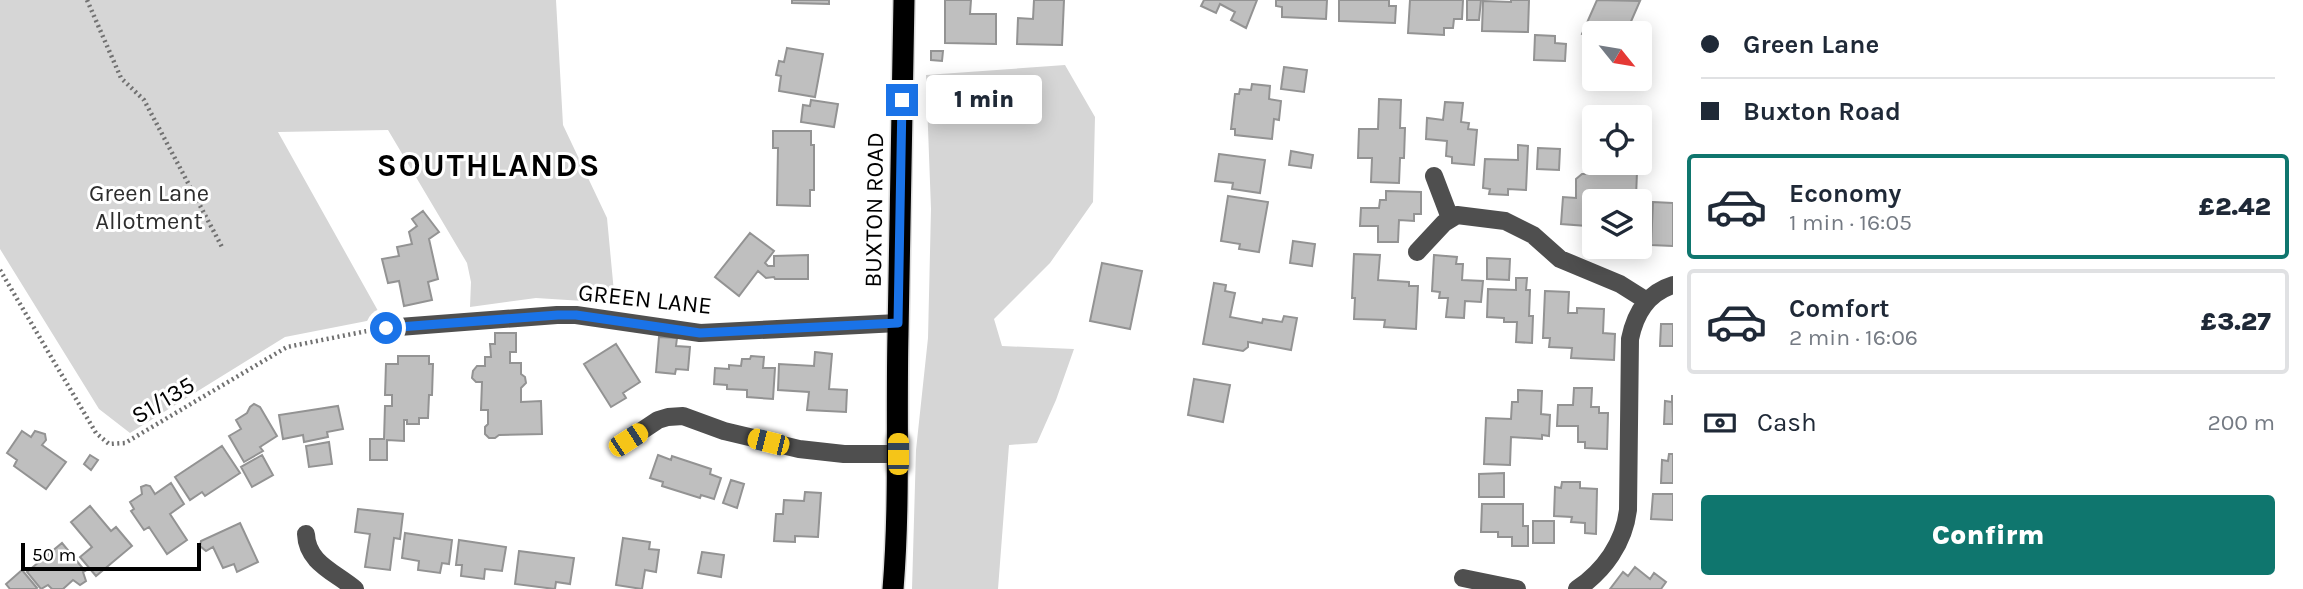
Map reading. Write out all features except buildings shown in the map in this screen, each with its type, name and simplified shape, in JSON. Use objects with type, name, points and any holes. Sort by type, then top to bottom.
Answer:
[{"type":"highway","name":"BUXTON ROAD","points":[[893,589],[898,454],[904,0]]},
{"type":"street","points":[[1434,176],[1450,218]]},
{"type":"street","points":[[1417,252],[1450,218],[1466,214],[1514,224],[1533,235],[1560,259],[1612,280],[1647,301]]},
{"type":"street","points":[[1577,589],[1594,576],[1613,552],[1626,522],[1630,339],[1636,318],[1647,301],[1662,289],[1673,285]]},
{"type":"street","name":"GREEN LANE","points":[[386,328],[558,315],[576,315],[700,333],[898,323]]},
{"type":"street","points":[[628,440],[658,420],[683,416],[724,431],[799,449],[845,454],[898,454]]},
{"type":"street","points":[[306,534],[306,545],[316,559],[355,589]]},
{"type":"street","points":[[1463,578],[1517,589]]},
{"type":"path","points":[[87,0],[121,78],[144,100],[222,247]]},
{"type":"path","name":"S1/135","points":[[0,270],[96,433],[109,444],[125,443],[287,347],[386,328]]},
{"type":"green space","name":"Green Lane Allotment","points":[[0,0],[556,0],[563,125],[607,218],[615,303],[536,298],[470,307],[471,282],[467,263],[388,130],[278,132],[382,318],[285,337],[130,433],[99,409],[0,249]]},
{"type":"green space","points":[[1065,65],[1095,117],[1093,202],[1050,263],[994,319],[1002,346],[1074,349],[1037,443],[1009,445],[998,589],[912,589],[916,450],[928,338],[931,209],[926,75]]},
{"type":"district","name":"SOUTHLANDS","points":[[489,165]]},
{"type":"route","points":[[386,328],[558,315],[576,315],[700,333],[898,323],[902,100]]}]
